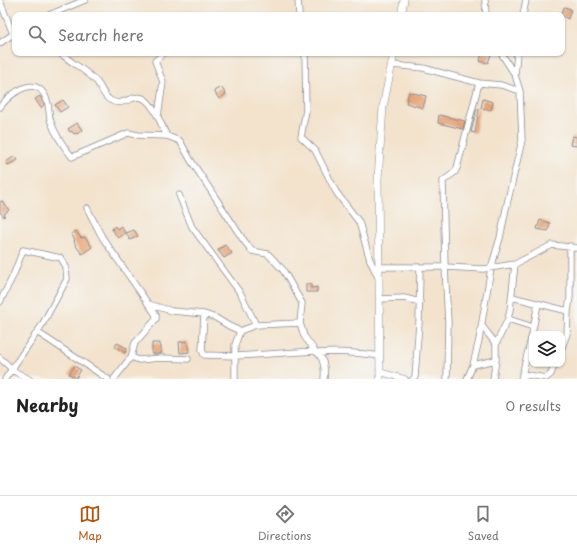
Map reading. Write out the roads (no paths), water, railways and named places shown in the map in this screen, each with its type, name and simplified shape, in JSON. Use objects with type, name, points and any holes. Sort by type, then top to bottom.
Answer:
[{"type":"street","points":[[56,12],[85,0]]},
{"type":"street","points":[[298,0],[298,12]]},
{"type":"street","points":[[402,12],[404,0]]},
{"type":"street","points":[[485,0],[486,12]]},
{"type":"street","points":[[524,12],[526,0]]},
{"type":"street","points":[[0,1],[12,29]]},
{"type":"street","points":[[0,43],[12,35]]},
{"type":"street","points":[[64,56],[94,79],[109,99],[118,103],[135,97],[142,97],[150,104],[167,136]]},
{"type":"street","points":[[158,117],[163,86],[162,78],[155,61],[161,56]]},
{"type":"street","points":[[305,56],[306,110],[301,137],[314,150],[334,190],[359,222],[370,260],[379,278]]},
{"type":"street","points":[[394,56],[383,107],[378,179],[380,376],[405,379]]},
{"type":"street","points":[[467,379],[473,365],[482,326],[491,268],[500,238],[506,204],[522,140],[520,91],[515,75],[502,56]]},
{"type":"street","points":[[515,75],[517,56]]},
{"type":"street","points":[[392,65],[423,68],[479,83],[501,85],[520,91]]},
{"type":"street","points":[[447,379],[448,322],[443,181],[455,172],[457,168],[479,83]]},
{"type":"street","points":[[0,107],[13,94],[24,87],[41,89],[44,92],[49,104],[52,125],[61,142],[72,157],[128,133],[138,135],[167,136],[180,141],[216,200],[252,251],[268,254],[283,270],[302,302],[300,323],[304,336],[317,352],[324,368],[324,379]]},
{"type":"street","points":[[179,195],[192,227],[240,294],[256,325]]},
{"type":"street","points":[[87,208],[102,236],[156,315],[156,319],[135,343],[131,358],[114,379]]},
{"type":"street","points":[[378,267],[420,266],[469,269],[491,268],[515,264],[552,245],[577,248]]},
{"type":"street","points":[[565,339],[567,334],[570,298],[570,246]]},
{"type":"street","points":[[0,302],[23,250],[61,258],[66,267],[67,278],[37,332],[13,370],[5,379]]},
{"type":"street","points":[[493,379],[496,360],[496,344],[508,319],[515,264]]},
{"type":"street","points":[[413,379],[415,377],[420,302],[420,266]]},
{"type":"street","points":[[512,297],[568,311]]},
{"type":"street","points":[[379,299],[404,298],[420,302]]},
{"type":"street","points":[[148,304],[172,311],[204,314],[216,318],[240,331],[256,325],[300,323]]},
{"type":"street","points":[[532,331],[538,304]]},
{"type":"street","points":[[204,314],[202,350],[204,355],[236,356],[335,352],[360,353],[380,356]]},
{"type":"street","points":[[508,319],[533,327]]},
{"type":"street","points":[[482,326],[496,344]]},
{"type":"street","points":[[235,379],[235,345],[240,331]]},
{"type":"street","points":[[37,332],[108,379]]},
{"type":"street","points":[[529,347],[522,377],[546,378],[551,374],[554,367]]},
{"type":"street","points":[[0,358],[13,370],[29,379]]},
{"type":"street","points":[[131,358],[139,360],[160,358],[188,359]]},
{"type":"street","points":[[473,365],[496,360]]}]
